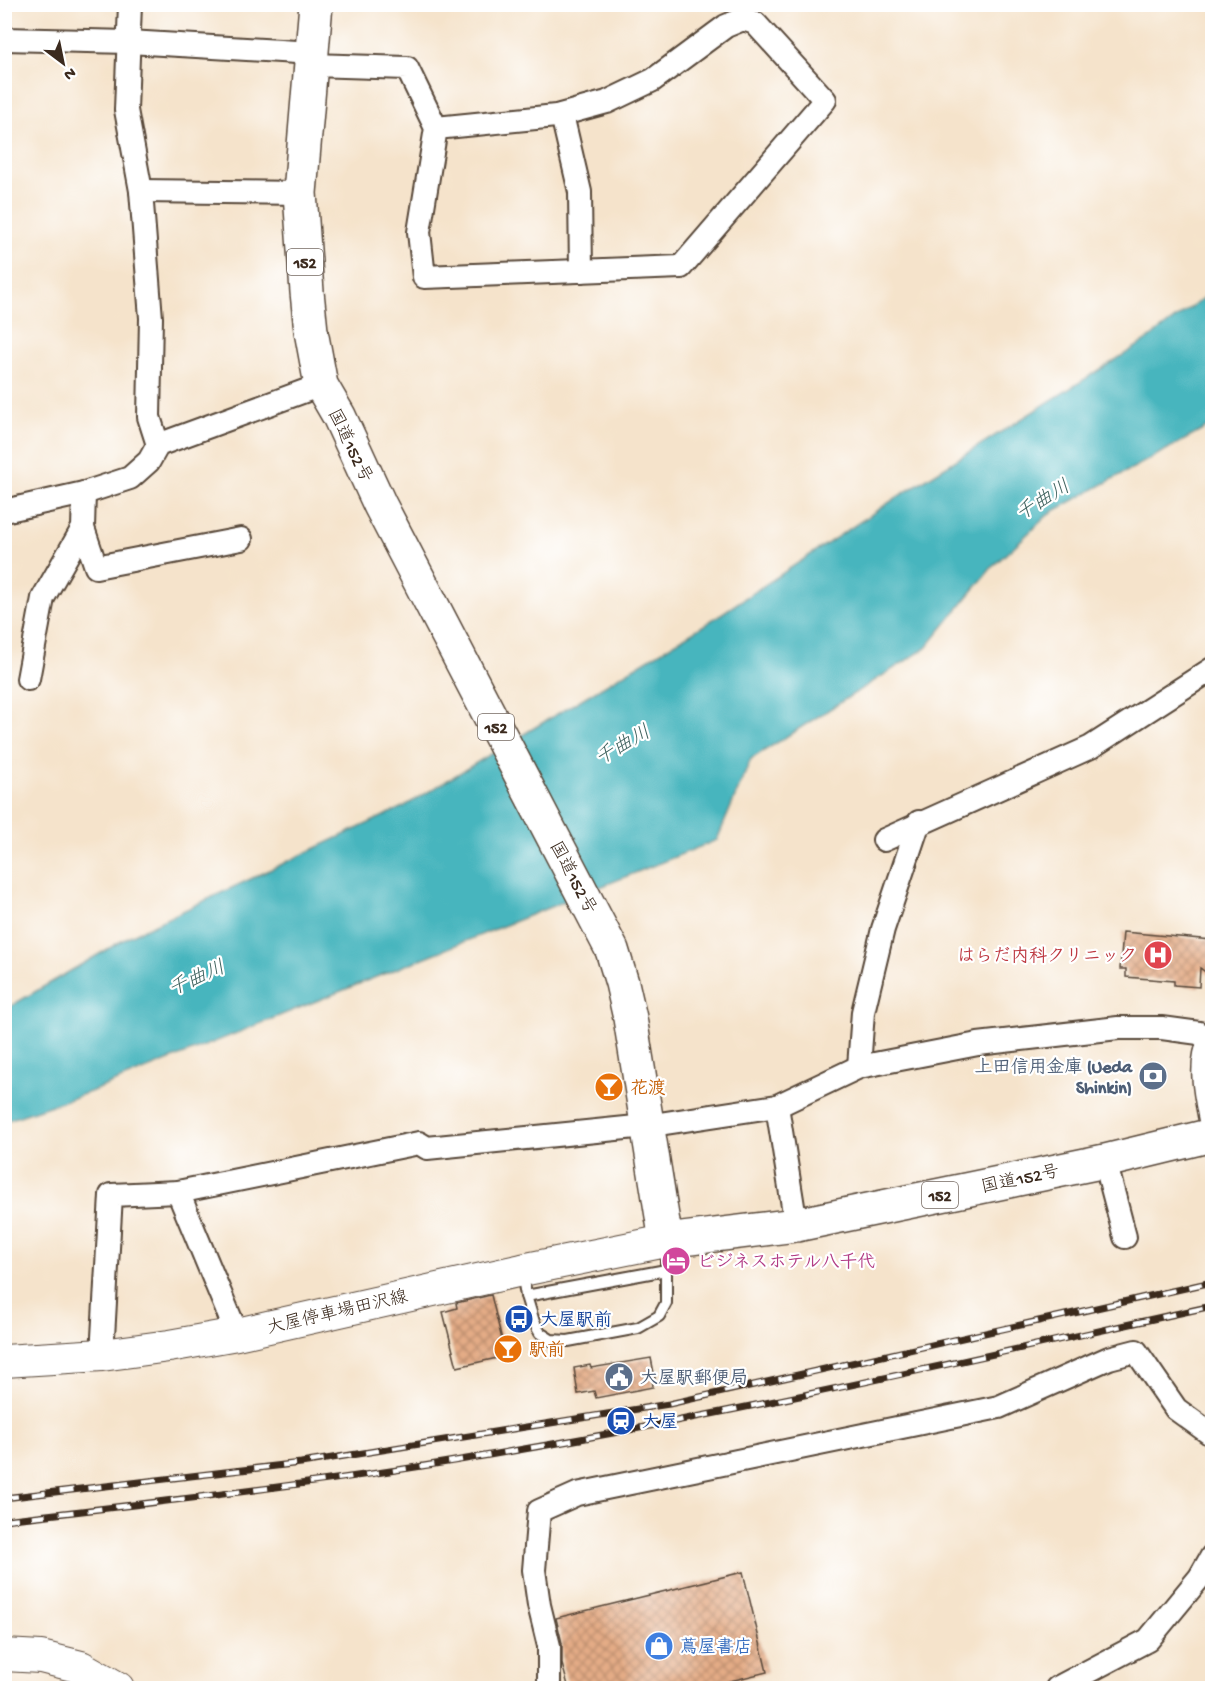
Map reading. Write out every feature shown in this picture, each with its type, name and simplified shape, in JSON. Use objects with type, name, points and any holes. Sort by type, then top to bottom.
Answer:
[{"type":"highway","name":"国道152号","points":[[316,4],[300,193],[307,292],[321,385],[339,416],[380,505],[612,950],[630,1018],[666,1255],[796,1225],[1105,1161],[1212,1135]]},
{"type":"main road","name":"大屋停車場田沢線","points":[[4,1361],[102,1355],[169,1346],[524,1283],[666,1255]]},
{"type":"main road","points":[[4,1655],[41,1657],[81,1667],[109,1686]]},
{"type":"street","points":[[130,4],[126,110],[141,191],[151,318],[149,417],[158,445]]},
{"type":"street","points":[[4,39],[129,42],[407,68],[436,128],[419,232],[424,277],[681,267],[825,100],[755,23],[737,12],[726,26],[653,80],[606,102],[562,115],[436,128]]},
{"type":"street","points":[[562,115],[580,192],[581,271]]},
{"type":"street","points":[[141,191],[300,193]]},
{"type":"street","points":[[4,511],[84,493],[130,478],[149,461],[158,445],[321,385]]},
{"type":"street","points":[[84,493],[83,528],[96,567],[241,539]]},
{"type":"street","points":[[28,679],[43,598],[83,528]]},
{"type":"street","points":[[884,840],[919,822],[1090,747],[1212,669]]},
{"type":"street","points":[[859,1067],[862,1012],[883,929],[919,822]]},
{"type":"street","points":[[102,1355],[111,1195],[178,1192],[419,1143],[427,1148],[646,1126],[777,1106],[859,1067],[978,1044],[1118,1028],[1162,1028],[1199,1033],[1212,1041],[1205,1070],[1212,1117]]},
{"type":"street","points":[[777,1106],[796,1225]]},
{"type":"street","points":[[1105,1161],[1125,1237]]},
{"type":"street","points":[[178,1192],[237,1334]]},
{"type":"street","points":[[549,1689],[549,1646],[539,1605],[534,1570],[539,1511],[578,1494],[999,1407],[1109,1358],[1136,1351],[1176,1408],[1212,1435]]},
{"type":"street","points":[[1057,1689],[1148,1640],[1200,1577],[1212,1556]]},
{"type":"lane","points":[[524,1283],[534,1322],[540,1333],[551,1340],[568,1341],[638,1328],[659,1316],[666,1303],[666,1255]]},
{"type":"water","name":"千曲川","points":[[1212,292],[1212,425],[1050,513],[993,566],[926,648],[751,759],[717,840],[90,1092],[5,1121],[4,1010],[130,936],[405,806],[706,624],[899,496],[1144,342]]},
{"type":"building","name":"はらだ内科クリニック","points":[[1123,932],[1212,940],[1212,977],[1200,968],[1199,987],[1174,985],[1174,981],[1126,977],[1126,969],[1120,969]]},
{"type":"building","points":[[491,1295],[506,1356],[457,1367],[443,1312],[457,1308],[456,1303]]},
{"type":"building","points":[[651,1358],[655,1378],[652,1378],[653,1387],[596,1398],[594,1391],[578,1394],[574,1368],[590,1365],[591,1368]]},
{"type":"building","name":"蔦屋書店","points":[[743,1572],[767,1672],[698,1689],[569,1689],[562,1664],[562,1643],[556,1618]]},
{"type":"railway","points":[[4,1498],[301,1463],[669,1404],[1212,1282]]},
{"type":"railway","points":[[4,1520],[330,1480],[524,1449],[783,1399],[1212,1306]]},
{"type":"place","name":"はらだ内科クリニック","points":[[1158,955]]},
{"type":"place","name":"上田信用金庫 (Ueda Shinkin)","points":[[1153,1076]]},
{"type":"place","name":"花渡","points":[[609,1087]]},
{"type":"place","name":"ビジネスホテル八千代","points":[[676,1261]]},
{"type":"place","name":"大屋駅前","points":[[519,1319]]},
{"type":"place","name":"駅前","points":[[508,1349]]},
{"type":"place","name":"大屋駅郵便局","points":[[619,1377]]},
{"type":"place","name":"大屋","points":[[621,1421]]},
{"type":"place","name":"蔦屋書店","points":[[659,1646]]}]
